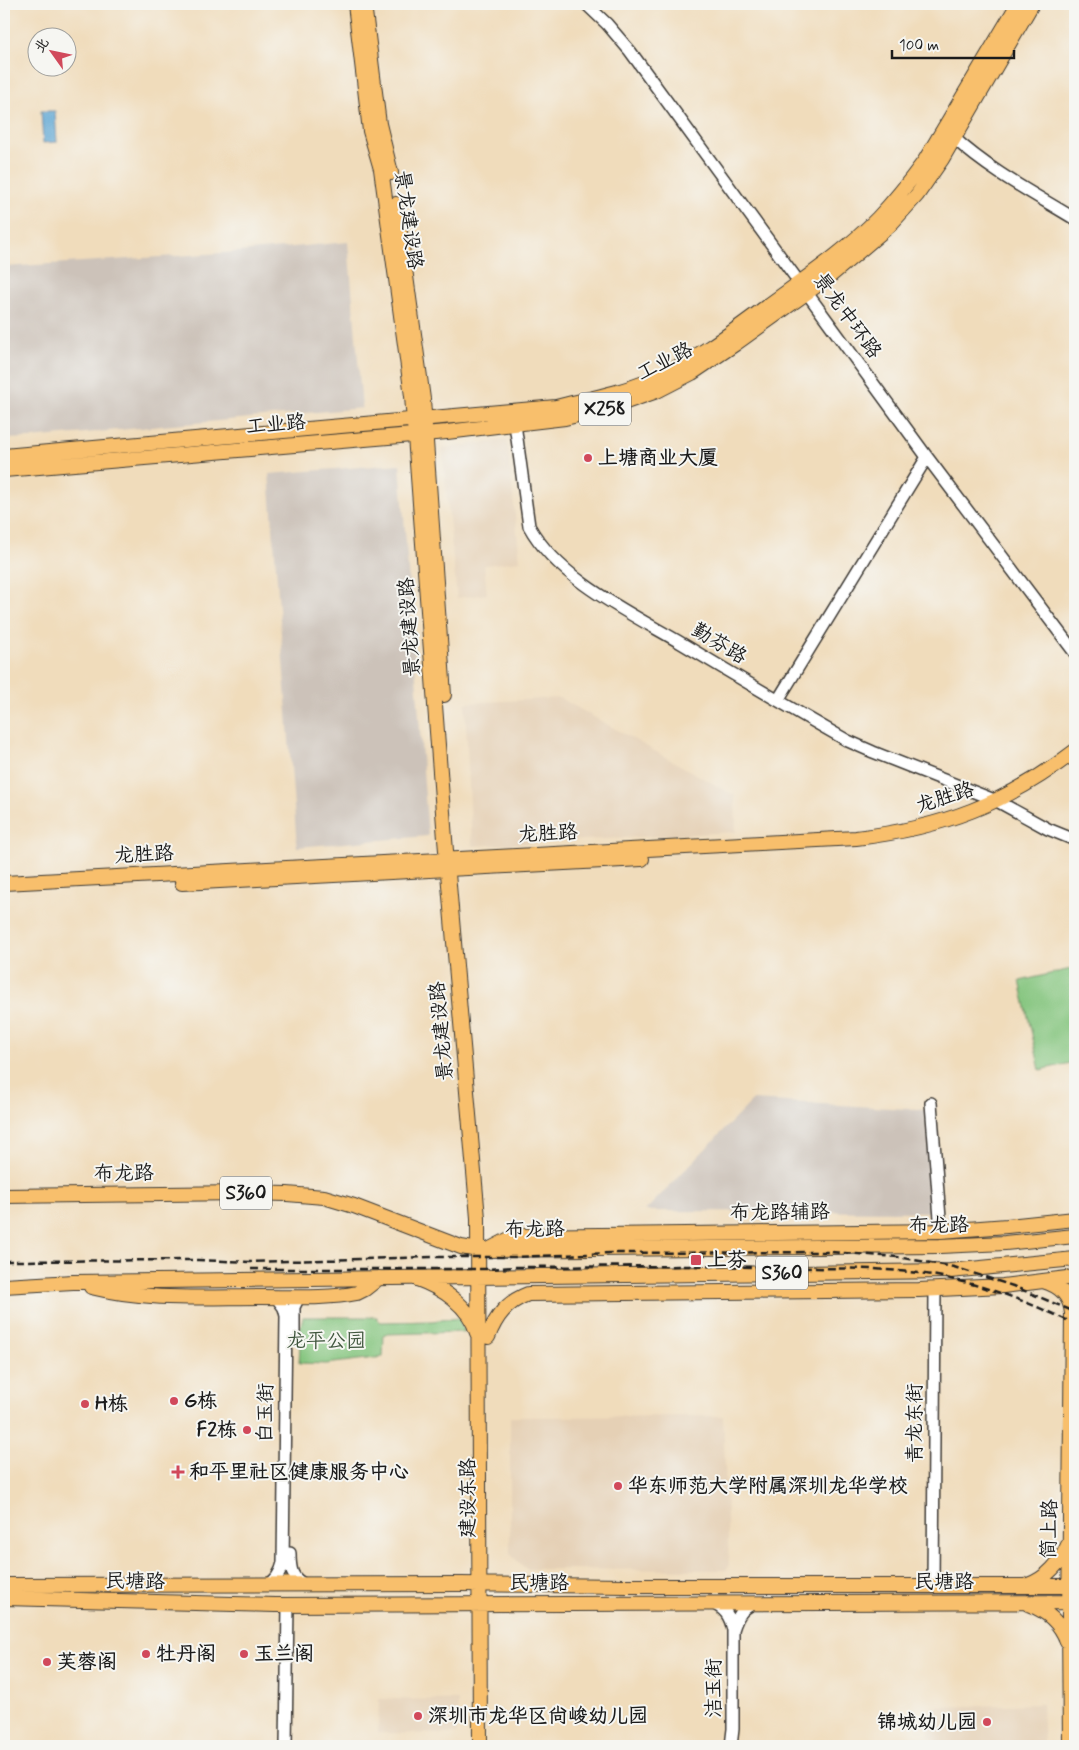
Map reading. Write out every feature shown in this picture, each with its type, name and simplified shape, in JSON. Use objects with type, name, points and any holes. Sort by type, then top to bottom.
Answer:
[{"type":"main road","name":"景龙建设路","points":[[354,4],[370,130],[381,168],[421,434],[478,1218],[483,1250]]},
{"type":"main road","name":"景龙建设路","points":[[364,4],[379,124],[390,166],[419,419]]},
{"type":"main road","name":"工业路","points":[[4,470],[421,434],[565,418],[612,407],[657,391],[714,359],[803,288],[879,217],[909,182],[936,142],[1018,4]]},
{"type":"main road","name":"工业路","points":[[4,456],[556,407],[635,386],[667,372],[850,260],[904,210],[930,177],[1032,4]]},
{"type":"main road","name":"龙胜路","points":[[4,882],[452,865],[859,846],[927,835],[975,820],[1075,752]]},
{"type":"main road","name":"龙胜路","points":[[1002,803],[1034,790],[1075,762]]},
{"type":"main road","name":"龙胜路","points":[[4,892],[452,865]]},
{"type":"main road","name":"布龙路","points":[[4,1196],[242,1192],[324,1197],[354,1206],[461,1247],[483,1250],[940,1246],[1005,1243],[1075,1236]]},
{"type":"main road","name":"布龙路辅路","points":[[483,1250],[515,1236],[941,1230],[1075,1219]]},
{"type":"main road","name":"建设东路","points":[[480,1746],[484,1603],[483,1250]]},
{"type":"main road","name":"S360","points":[[4,1286],[73,1282],[950,1271],[1075,1259]]},
{"type":"main road","points":[[789,1273],[838,1290]]},
{"type":"main road","points":[[484,1340],[504,1308],[519,1297],[528,1294],[935,1289],[1002,1286],[1075,1276]]},
{"type":"main road","points":[[483,1277],[528,1294]]},
{"type":"main road","points":[[73,1282],[106,1291],[144,1297],[298,1297],[357,1293],[379,1278]]},
{"type":"main road","points":[[412,1278],[433,1286],[461,1306],[484,1340]]},
{"type":"main road","name":"简上路","points":[[1042,1280],[1062,1290],[1070,1300],[1072,1313],[1070,1746]]},
{"type":"main road","points":[[1021,1587],[1035,1583],[1049,1572],[1063,1555],[1070,1539]]},
{"type":"main road","name":"民塘路","points":[[4,1585],[1072,1586]]},
{"type":"main road","name":"民塘路","points":[[4,1598],[288,1605],[1072,1602]]},
{"type":"main road","points":[[1020,1602],[1036,1607],[1050,1615],[1061,1628],[1069,1649]]},
{"type":"main road","name":"建设东路","points":[[484,1603],[489,1746]]},
{"type":"street","name":"景龙中环路","points":[[586,4],[607,24],[630,51],[927,457],[1075,654]]},
{"type":"street","points":[[954,138],[969,152],[1015,183],[1075,219]]},
{"type":"street","name":"勤芬路","points":[[515,424],[529,526],[536,540],[561,566],[624,610],[862,748],[1002,803],[1048,829],[1075,840]]},
{"type":"street","points":[[778,700],[927,457]]},
{"type":"street","points":[[932,1103],[941,1230]]},
{"type":"street","name":"青龙东街","points":[[933,1587],[935,1289]]},
{"type":"street","name":"白玉街","points":[[265,1585],[272,1583],[277,1577],[283,1563],[286,1316],[284,1308],[276,1297]]},
{"type":"street","name":"白玉街","points":[[298,1297],[294,1313],[290,1564],[294,1576],[299,1582],[307,1585]]},
{"type":"street","points":[[707,1602],[724,1610],[729,1616],[733,1630]]},
{"type":"street","points":[[733,1630],[738,1616],[744,1608],[758,1602]]},
{"type":"street","points":[[286,1746],[288,1605]]},
{"type":"street","name":"洁玉街","points":[[731,1746],[733,1729],[733,1630]]},
{"type":"shaded area","points":[[348,242],[362,408],[4,439],[4,267],[238,252]]},
{"type":"shaded area","points":[[507,440],[520,561],[484,565],[487,594],[457,598],[442,448]]},
{"type":"shaded area","points":[[400,464],[428,836],[297,847],[269,474]]},
{"type":"shaded area","points":[[560,698],[735,796],[736,832],[472,846],[465,703]]},
{"type":"shaded area","points":[[753,1100],[925,1110],[940,1212],[645,1211]]},
{"type":"shaded area","name":"华东师范大学附属深圳龙华学校","points":[[723,1416],[729,1566],[726,1570],[526,1569],[510,1554],[510,1417]]},
{"type":"shaded area","name":"深圳市龙华区尚峻幼儿园","points":[[379,1699],[458,1700],[457,1734],[378,1733]]},
{"type":"shaded area","name":"锦城幼儿园","points":[[1042,1704],[1044,1746],[944,1746],[929,1737],[931,1707]]},
{"type":"green space","points":[[1075,968],[1075,1062],[1040,1070],[1020,981]]},
{"type":"green space","name":"龙平公园","points":[[303,1317],[377,1317],[381,1322],[432,1321],[458,1318],[461,1320],[464,1332],[384,1334],[383,1357],[326,1364],[299,1363]]},
{"type":"water","points":[[41,111],[55,111],[57,142],[43,143]]},
{"type":"railway","points":[[4,1261],[198,1260],[250,1262],[433,1257],[513,1257],[611,1253],[831,1252],[897,1257],[954,1267],[1013,1286],[1075,1312]]},
{"type":"railway","points":[[251,1269],[489,1269],[513,1267],[695,1266],[874,1269],[925,1274],[986,1288],[1075,1324]]},
{"type":"place","name":"上塘商业大厦","points":[[588,458]]},
{"type":"place","name":"上芬","points":[[696,1260]]},
{"type":"place","name":"G栋","points":[[174,1401]]},
{"type":"place","name":"H栋","points":[[85,1404]]},
{"type":"place","name":"F2栋","points":[[247,1430]]},
{"type":"place","name":"和平里社区健康服务中心","points":[[178,1472]]},
{"type":"place","name":"华东师范大学附属深圳龙华学校","points":[[618,1486]]},
{"type":"place","name":"牡丹阁","points":[[146,1654]]},
{"type":"place","name":"玉兰阁","points":[[244,1654]]},
{"type":"place","name":"芙蓉阁","points":[[47,1662]]},
{"type":"place","name":"深圳市龙华区尚峻幼儿园","points":[[418,1716]]},
{"type":"place","name":"锦城幼儿园","points":[[987,1722]]}]
